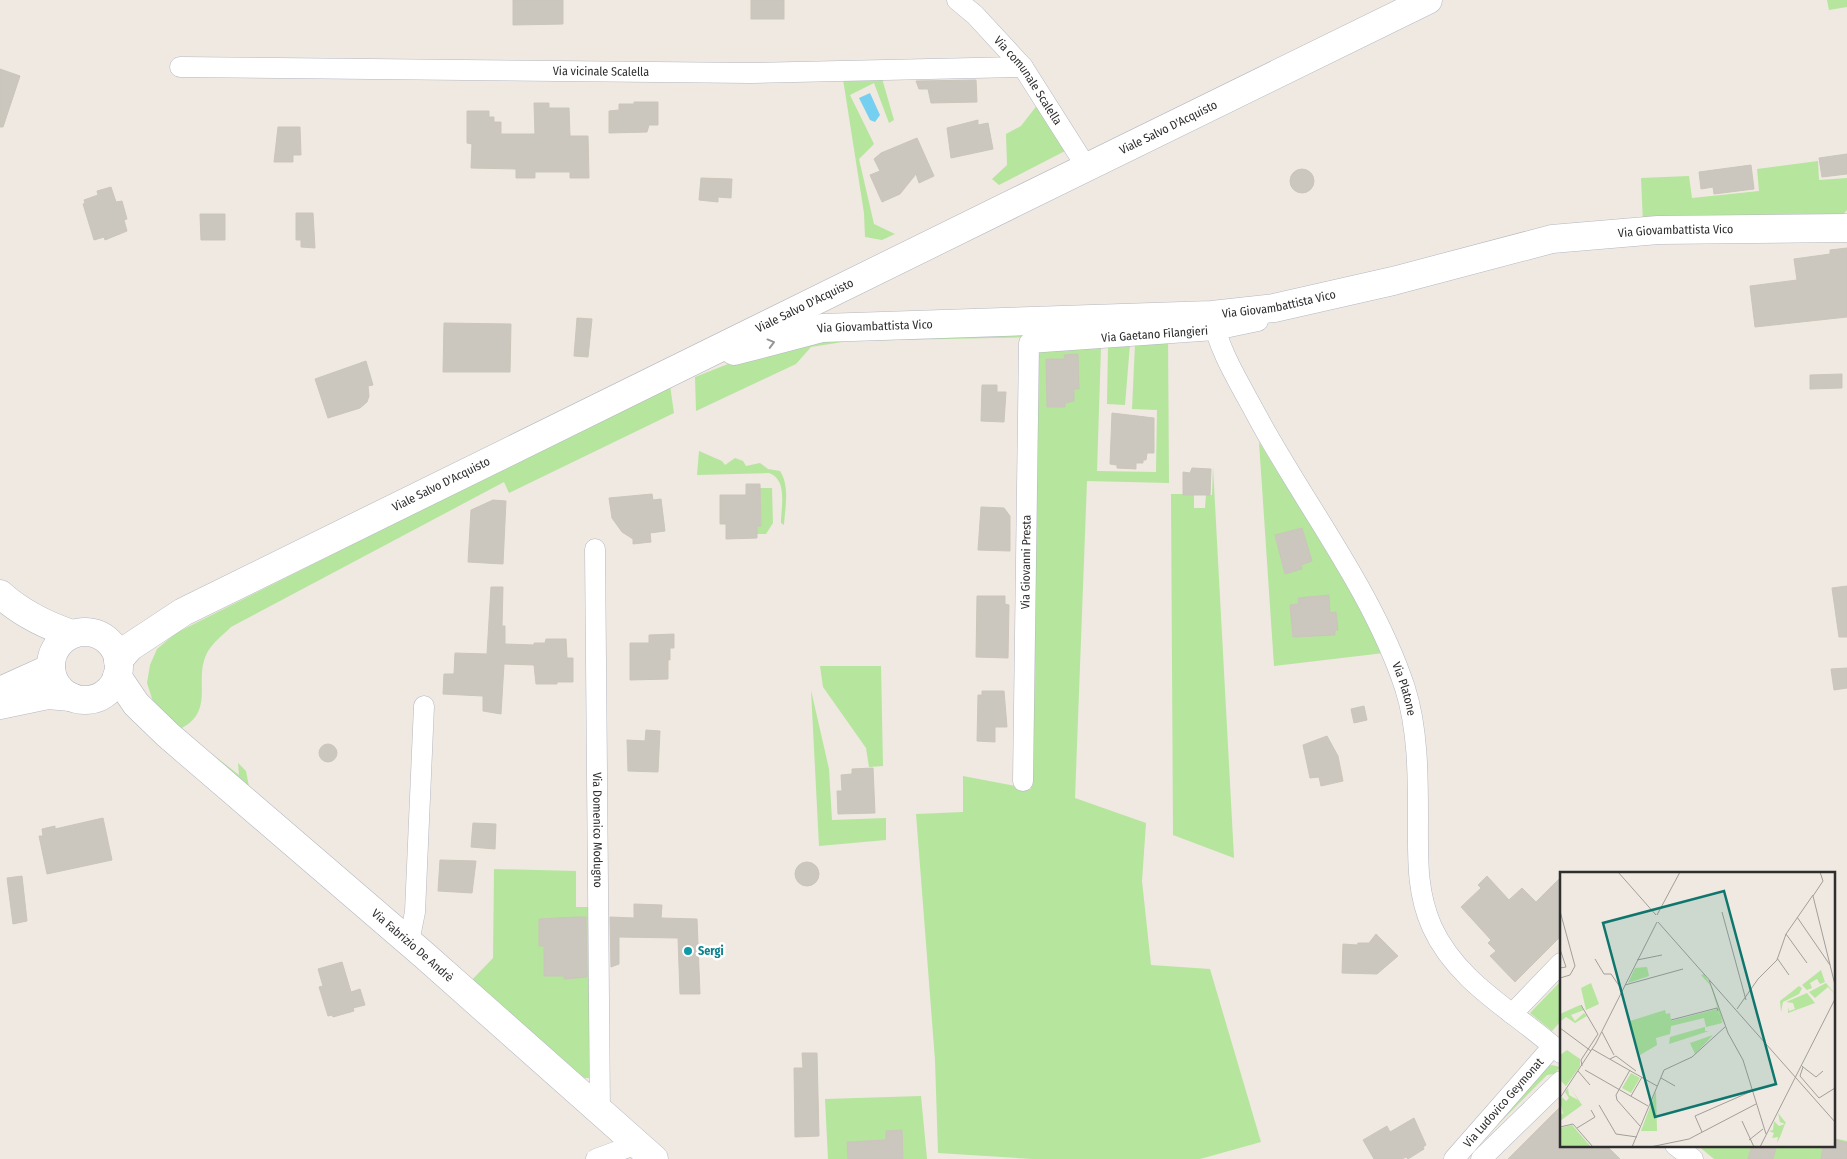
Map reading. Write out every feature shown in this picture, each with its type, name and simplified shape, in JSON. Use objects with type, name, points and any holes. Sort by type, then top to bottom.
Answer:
[{"type":"street","name":"Via comunale Scalella","points":[[957,0],[975,15],[1023,67],[1087,168]]},
{"type":"street","name":"Viale Salvo D'Acquisto","points":[[118,668],[130,647],[182,612],[706,354],[791,310],[1087,168],[1428,0]]},
{"type":"street","name":"Via vicinale Scalella","points":[[180,67],[751,73],[1023,67]]},
{"type":"street","name":"Via Giovambattista Vico","points":[[706,354],[745,350],[822,328],[1213,323],[1393,282],[1552,239],[1658,230],[1847,228]]},
{"type":"street","points":[[791,310],[804,325],[822,328]]},
{"type":"street","name":"Via Gaetano Filangieri","points":[[1029,343],[1213,323]]},
{"type":"street","name":"Via Platone","points":[[1213,323],[1240,384],[1275,448],[1369,606],[1390,648],[1405,689],[1412,720],[1418,774],[1419,886],[1432,928],[1453,962],[1476,985],[1557,1049]]},
{"type":"street","name":"Via Giovanni Presta","points":[[1023,781],[1029,343]]},
{"type":"street","name":"Via Domenico Modugno","points":[[595,550],[600,1112]]},
{"type":"street","points":[[0,705],[48,695],[81,699],[108,692],[118,668],[110,643],[83,634],[47,626],[7,600]]},
{"type":"street","points":[[7,600],[24,628],[52,661],[57,686],[81,699]]},
{"type":"street","name":"Viale Salvo D'Acquisto","points":[[83,634],[125,630],[182,612]]},
{"type":"street","points":[[0,690],[52,661],[58,646],[83,634]]},
{"type":"street","name":"Via Fabrizio De Andrè","points":[[118,668],[136,704],[168,735],[409,942],[645,1152]]},
{"type":"street","name":"Via Fabrizio De Andrè","points":[[81,699],[110,704],[131,712],[168,735]]},
{"type":"street","points":[[409,942],[414,912],[424,706]]},
{"type":"street","points":[[1512,1014],[1560,964]]},
{"type":"street","name":"Via Ludovico Geymonat","points":[[1454,1159],[1557,1049]]},
{"type":"street","name":"Via Ludovico Geymonat","points":[[1481,1159],[1560,1082]]},
{"type":"street","points":[[1676,1146],[1693,1159]]},
{"type":"street","points":[[596,1159],[645,1152]]},
{"type":"green space","points":[[1827,0],[1847,0],[1847,7],[1829,10]]},
{"type":"green space","points":[[881,75],[894,120],[889,123],[874,83],[850,95],[874,144],[859,159],[874,224],[895,234],[882,240],[865,237],[864,213],[843,79]]},
{"type":"green space","points":[[1038,104],[1065,151],[999,185],[992,179],[1007,165],[1006,134],[1021,126]]},
{"type":"green space","points":[[1818,161],[1819,180],[1847,178],[1847,210],[1839,219],[1643,223],[1641,178],[1689,176],[1692,198],[1759,191],[1757,169]]},
{"type":"green space","points":[[1045,329],[1039,337],[849,341],[811,347],[796,364],[696,411],[695,377],[746,357],[812,341]]},
{"type":"green space","points":[[1168,337],[1169,483],[1087,481],[1075,798],[1146,823],[1142,881],[1151,965],[1210,969],[1261,1142],[1200,1159],[1032,1159],[938,1153],[935,1060],[916,814],[963,812],[963,776],[1031,789],[1039,349],[1101,347],[1097,471],[1156,472],[1157,410],[1132,409],[1135,344]]},
{"type":"green space","points":[[1130,344],[1125,405],[1107,404],[1108,347]]},
{"type":"green space","points":[[670,385],[674,413],[509,493],[504,482],[231,627],[215,642],[207,653],[203,664],[201,704],[191,722],[180,729],[155,708],[147,683],[150,665],[157,649],[176,633]]},
{"type":"green space","points":[[1259,442],[1344,579],[1384,653],[1274,666]]},
{"type":"green space","points":[[699,451],[722,461],[725,465],[735,458],[743,461],[746,466],[760,463],[768,469],[780,471],[786,490],[784,525],[781,523],[781,487],[775,476],[769,473],[697,475]]},
{"type":"green space","points":[[1213,467],[1234,858],[1173,835],[1171,494],[1194,494],[1194,508],[1205,508],[1206,495],[1212,495]]},
{"type":"green space","points":[[760,488],[772,488],[773,523],[766,534],[757,534],[757,526],[761,525]]},
{"type":"green space","points":[[820,666],[881,666],[883,766],[869,767],[866,748],[823,687]]},
{"type":"green space","points":[[811,690],[829,769],[832,820],[886,818],[886,840],[819,846]]},
{"type":"green space","points":[[211,753],[239,775],[238,763],[246,771],[250,792],[209,754]]},
{"type":"green space","points":[[494,869],[576,871],[576,907],[588,907],[592,1078],[574,1078],[469,983],[493,958]]},
{"type":"green space","points":[[1560,982],[1560,1022],[1552,1031],[1530,1013]]},
{"type":"green space","points":[[1547,1066],[1560,1067],[1554,1074],[1547,1075],[1464,1159]]},
{"type":"green space","points":[[921,1096],[927,1159],[903,1159],[886,1140],[847,1142],[848,1159],[828,1159],[825,1099]]},
{"type":"green space","points":[[1834,1138],[1847,1141],[1847,1159],[1714,1159],[1698,1146],[1834,1146]]},
{"type":"water","points":[[870,93],[880,115],[875,122],[870,120],[859,98]]},
{"type":"building","points":[[513,0],[563,0],[563,24],[513,25]]},
{"type":"building","points":[[751,0],[784,0],[784,19],[751,19]]},
{"type":"building","points":[[0,69],[20,76],[3,127],[0,127]]},
{"type":"building","points":[[976,80],[977,102],[931,103],[928,89],[919,89],[916,81]]},
{"type":"building","points":[[634,102],[658,102],[658,125],[649,125],[647,132],[609,133],[609,111],[619,110],[619,104],[634,104]]},
{"type":"building","points":[[534,103],[549,103],[549,108],[569,108],[570,136],[588,136],[589,178],[570,178],[570,172],[535,172],[535,178],[516,178],[516,169],[471,168],[472,144],[467,143],[467,111],[489,111],[489,117],[494,117],[494,122],[501,122],[501,134],[535,134]]},
{"type":"building","points":[[978,120],[978,125],[988,123],[993,149],[951,158],[947,128]]},
{"type":"building","points":[[278,127],[300,127],[301,155],[293,155],[293,162],[274,162]]},
{"type":"building","points":[[917,138],[934,176],[919,183],[916,174],[900,194],[882,202],[870,175],[880,171],[874,159],[881,153]]},
{"type":"building","points":[[1847,154],[1847,174],[1822,177],[1819,158]]},
{"type":"building","points":[[1751,165],[1754,189],[1714,194],[1713,187],[1701,189],[1699,172]]},
{"type":"building","points":[[1302,169],[1310,173],[1314,181],[1310,189],[1302,193],[1294,189],[1290,181],[1294,173]]},
{"type":"building","points":[[701,178],[732,179],[731,198],[718,197],[718,202],[699,200]]},
{"type":"building","points":[[111,187],[116,202],[122,201],[127,219],[124,220],[127,231],[105,240],[104,237],[94,240],[83,204],[85,203],[84,200],[98,195],[97,191]]},
{"type":"building","points":[[296,213],[313,213],[315,248],[301,247],[301,240],[296,240]]},
{"type":"building","points":[[200,214],[225,214],[225,240],[201,240]]},
{"type":"building","points":[[1847,248],[1847,317],[1755,327],[1750,286],[1797,280],[1794,259],[1830,254],[1830,250]]},
{"type":"building","points":[[577,318],[592,319],[588,357],[574,356]]},
{"type":"building","points":[[444,323],[511,324],[510,372],[443,372]]},
{"type":"building","points":[[1078,354],[1079,389],[1074,389],[1074,401],[1065,403],[1065,407],[1047,407],[1046,359],[1065,359],[1064,355]]},
{"type":"building","points":[[366,361],[373,385],[368,386],[369,396],[367,402],[360,408],[328,418],[315,379]]},
{"type":"building","points":[[1842,374],[1842,388],[1810,389],[1810,375]]},
{"type":"building","points":[[982,385],[997,385],[997,392],[1006,392],[1004,422],[981,421]]},
{"type":"building","points":[[1112,413],[1154,418],[1154,453],[1147,453],[1146,460],[1143,460],[1143,463],[1136,463],[1136,469],[1117,468],[1117,465],[1110,464]]},
{"type":"building","points":[[1192,468],[1211,469],[1210,495],[1183,495],[1183,472],[1190,473]]},
{"type":"building","points":[[746,484],[760,484],[761,526],[757,526],[757,538],[726,539],[726,524],[720,524],[720,495],[746,495]]},
{"type":"building","points":[[652,494],[653,500],[661,499],[665,531],[650,533],[651,542],[633,544],[633,539],[622,532],[612,518],[609,498]]},
{"type":"building","points":[[493,500],[506,501],[503,564],[468,562],[471,510]]},
{"type":"building","points":[[981,507],[1004,508],[1010,516],[1010,551],[978,550]]},
{"type":"building","points":[[1302,528],[1312,561],[1301,565],[1302,569],[1285,574],[1275,535]]},
{"type":"building","points":[[1847,586],[1847,637],[1839,637],[1832,588]]},
{"type":"building","points":[[491,587],[503,587],[502,626],[505,626],[505,644],[534,645],[534,643],[545,643],[546,639],[566,639],[567,658],[573,658],[573,682],[557,682],[557,684],[536,684],[534,665],[504,664],[501,714],[483,711],[483,696],[443,694],[444,674],[454,674],[455,653],[487,654]]},
{"type":"building","points":[[1329,595],[1330,613],[1336,612],[1338,630],[1335,630],[1335,635],[1293,637],[1290,605],[1299,604],[1298,598]]},
{"type":"building","points":[[977,596],[1005,596],[1005,604],[1009,605],[1008,658],[976,657]]},
{"type":"building","points":[[674,634],[674,648],[670,648],[670,660],[668,660],[668,679],[630,680],[630,643],[649,643],[649,635]]},
{"type":"building","points":[[1847,668],[1847,688],[1834,690],[1831,669]]},
{"type":"building","points":[[982,691],[1004,691],[1007,727],[995,727],[995,742],[977,741],[978,695],[982,695]]},
{"type":"building","points":[[1364,706],[1367,720],[1354,723],[1351,709]]},
{"type":"building","points":[[646,730],[660,731],[658,772],[628,771],[627,740],[645,741]]},
{"type":"building","points":[[1327,736],[1338,756],[1343,781],[1321,786],[1319,777],[1310,778],[1303,745]]},
{"type":"building","points":[[324,744],[332,744],[337,749],[335,760],[324,762],[319,757],[319,749]]},
{"type":"building","points":[[873,768],[875,813],[838,814],[837,791],[842,791],[841,775],[852,774],[852,769]]},
{"type":"building","points":[[103,818],[112,860],[47,874],[39,836],[43,836],[42,829],[55,826],[55,829]]},
{"type":"building","points":[[473,823],[496,824],[495,849],[471,847]]},
{"type":"building","points":[[440,860],[476,861],[472,893],[438,891]]},
{"type":"building","points":[[807,862],[816,865],[819,874],[816,883],[807,886],[798,883],[795,874],[798,865]]},
{"type":"building","points":[[22,876],[27,921],[13,924],[7,878]]},
{"type":"building","points":[[1487,876],[1509,900],[1522,888],[1536,902],[1560,878],[1560,937],[1515,982],[1490,956],[1496,951],[1488,943],[1491,940],[1461,907],[1481,888],[1478,885]]},
{"type":"building","name":"Sergi","points":[[634,904],[662,905],[661,918],[697,919],[700,994],[680,994],[678,938],[619,937],[619,964],[611,967],[610,917],[634,918]]},
{"type":"building","points":[[586,917],[587,977],[564,979],[564,976],[544,976],[544,946],[539,946],[539,919]]},
{"type":"building","points":[[1376,934],[1398,956],[1377,974],[1342,973],[1343,944],[1357,945],[1358,943],[1369,943]]},
{"type":"building","points":[[342,962],[351,992],[360,989],[365,1005],[353,1008],[354,1011],[333,1017],[332,1015],[328,1016],[319,987],[323,986],[318,969]]},
{"type":"building","points":[[802,1053],[817,1053],[819,1136],[795,1137],[794,1068],[803,1068]]},
{"type":"building","points":[[1560,1107],[1560,1146],[1607,1146],[1620,1159],[1508,1159]]},
{"type":"building","points":[[1414,1118],[1426,1145],[1423,1147],[1424,1149],[1408,1159],[1406,1157],[1402,1159],[1374,1159],[1363,1140],[1387,1126],[1390,1132]]},
{"type":"building","points":[[902,1130],[903,1159],[848,1159],[847,1142],[886,1140],[886,1131]]},
{"type":"building","points":[[1834,1139],[1847,1143],[1847,1159],[1821,1159],[1823,1146],[1834,1146]]},
{"type":"building","points":[[1752,1146],[1777,1146],[1773,1159],[1748,1159]]},
{"type":"place","name":"Sergi","points":[[688,951]]}]
